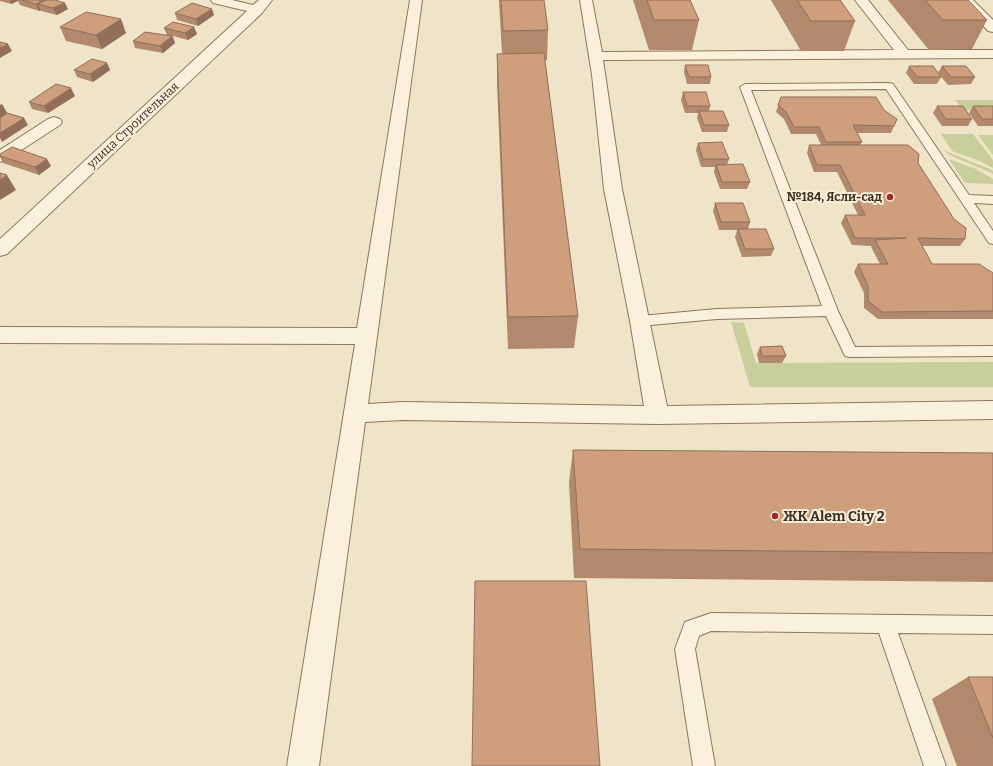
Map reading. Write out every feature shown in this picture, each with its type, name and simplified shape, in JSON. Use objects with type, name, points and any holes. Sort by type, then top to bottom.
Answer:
[{"type":"street","points":[[217,0],[262,5]]},
{"type":"street","points":[[303,766],[416,0]]},
{"type":"street","points":[[586,0],[599,75],[613,189],[640,321],[657,415]]},
{"type":"street","points":[[861,0],[904,54]]},
{"type":"street","points":[[966,0],[993,28]]},
{"type":"street","name":"улица Строительная","points":[[0,250],[262,5]]},
{"type":"street","points":[[595,56],[993,54]]},
{"type":"street","points":[[0,157],[54,122]]},
{"type":"street","points":[[0,335],[367,336]]},
{"type":"street","points":[[355,414],[402,411],[657,415],[992,411]]},
{"type":"lane","points":[[993,240],[889,86],[745,87],[831,311],[850,352],[993,351]]},
{"type":"lane","points":[[966,200],[993,200]]},
{"type":"lane","points":[[640,321],[717,314],[831,311]]},
{"type":"lane","points":[[704,766],[685,649],[692,629],[711,622],[993,624]]},
{"type":"lane","points":[[885,624],[935,766]]},
{"type":"green space","points":[[955,100],[993,100],[993,111],[963,110]]},
{"type":"green space","points":[[941,134],[973,134],[993,160],[993,168],[977,160],[952,151]]},
{"type":"green space","points":[[978,135],[993,135],[993,155]]},
{"type":"green space","points":[[943,150],[990,169],[993,171],[993,174],[952,156]]},
{"type":"green space","points":[[949,159],[976,169],[993,179],[993,184],[965,183]]},
{"type":"green space","points":[[731,322],[744,323],[756,363],[993,362],[993,387],[750,387]]},
{"type":"building","points":[[22,0],[43,0],[36,4]]},
{"type":"building","points":[[46,0],[55,0],[65,3],[53,8],[38,4]]},
{"type":"building","points":[[501,0],[544,0],[548,30],[503,31]]},
{"type":"building","points":[[647,0],[690,0],[699,20],[654,20]]},
{"type":"building","points":[[797,0],[840,0],[855,21],[811,21]]},
{"type":"building","points":[[925,0],[968,0],[987,20],[943,20]]},
{"type":"building","points":[[192,3],[212,9],[196,19],[175,13]]},
{"type":"building","points":[[86,12],[121,19],[96,35],[60,27]]},
{"type":"building","points":[[173,22],[194,27],[185,33],[164,28]]},
{"type":"building","points":[[145,32],[172,36],[160,46],[133,41]]},
{"type":"building","points":[[0,42],[8,44],[0,48]]},
{"type":"building","points":[[544,53],[578,316],[508,317],[497,54]]},
{"type":"building","points":[[92,59],[107,63],[90,74],[74,70]]},
{"type":"building","points":[[685,65],[708,65],[711,77],[689,77]]},
{"type":"building","points":[[909,66],[933,66],[941,77],[917,77]]},
{"type":"building","points":[[942,66],[966,66],[975,77],[951,77]]},
{"type":"building","points":[[56,84],[71,88],[44,106],[29,102]]},
{"type":"building","points":[[683,92],[706,92],[710,106],[687,106]]},
{"type":"building","points":[[781,97],[876,97],[884,110],[897,119],[894,126],[853,125],[862,142],[826,142],[819,127],[794,127],[786,112],[778,105]]},
{"type":"building","points":[[937,106],[963,106],[972,119],[946,119]]},
{"type":"building","points":[[973,106],[993,106],[993,119],[982,119]]},
{"type":"building","points":[[699,111],[723,111],[729,125],[704,125]]},
{"type":"building","points":[[7,113],[24,118],[0,133],[0,118]]},
{"type":"building","points":[[722,142],[729,159],[703,159],[698,143]]},
{"type":"building","points":[[809,145],[908,145],[919,154],[918,163],[954,219],[966,228],[965,239],[918,238],[932,264],[979,264],[993,273],[993,311],[882,312],[868,301],[868,286],[858,264],[888,264],[875,240],[906,238],[855,238],[845,215],[865,215],[840,165],[817,165]]},
{"type":"building","points":[[12,147],[47,159],[35,167],[0,156],[0,154]]},
{"type":"building","points":[[743,164],[750,182],[722,182],[716,165]]},
{"type":"building","points":[[0,173],[7,175],[0,180]]},
{"type":"building","points":[[715,203],[743,203],[750,222],[721,222]]},
{"type":"building","points":[[738,229],[766,229],[774,249],[745,249]]},
{"type":"building","points":[[782,346],[786,356],[762,356],[760,347]]},
{"type":"building","name":"ЖК Alem City 2","points":[[573,450],[993,453],[993,553],[580,549]]},
{"type":"building","points":[[475,581],[586,581],[600,766],[472,766]]},
{"type":"building","points":[[968,677],[993,677],[993,738]]},
{"type":"place","name":"№184, Ясли-сад","points":[[890,197]]},
{"type":"place","name":"ЖК Alem City 2","points":[[775,516]]}]
